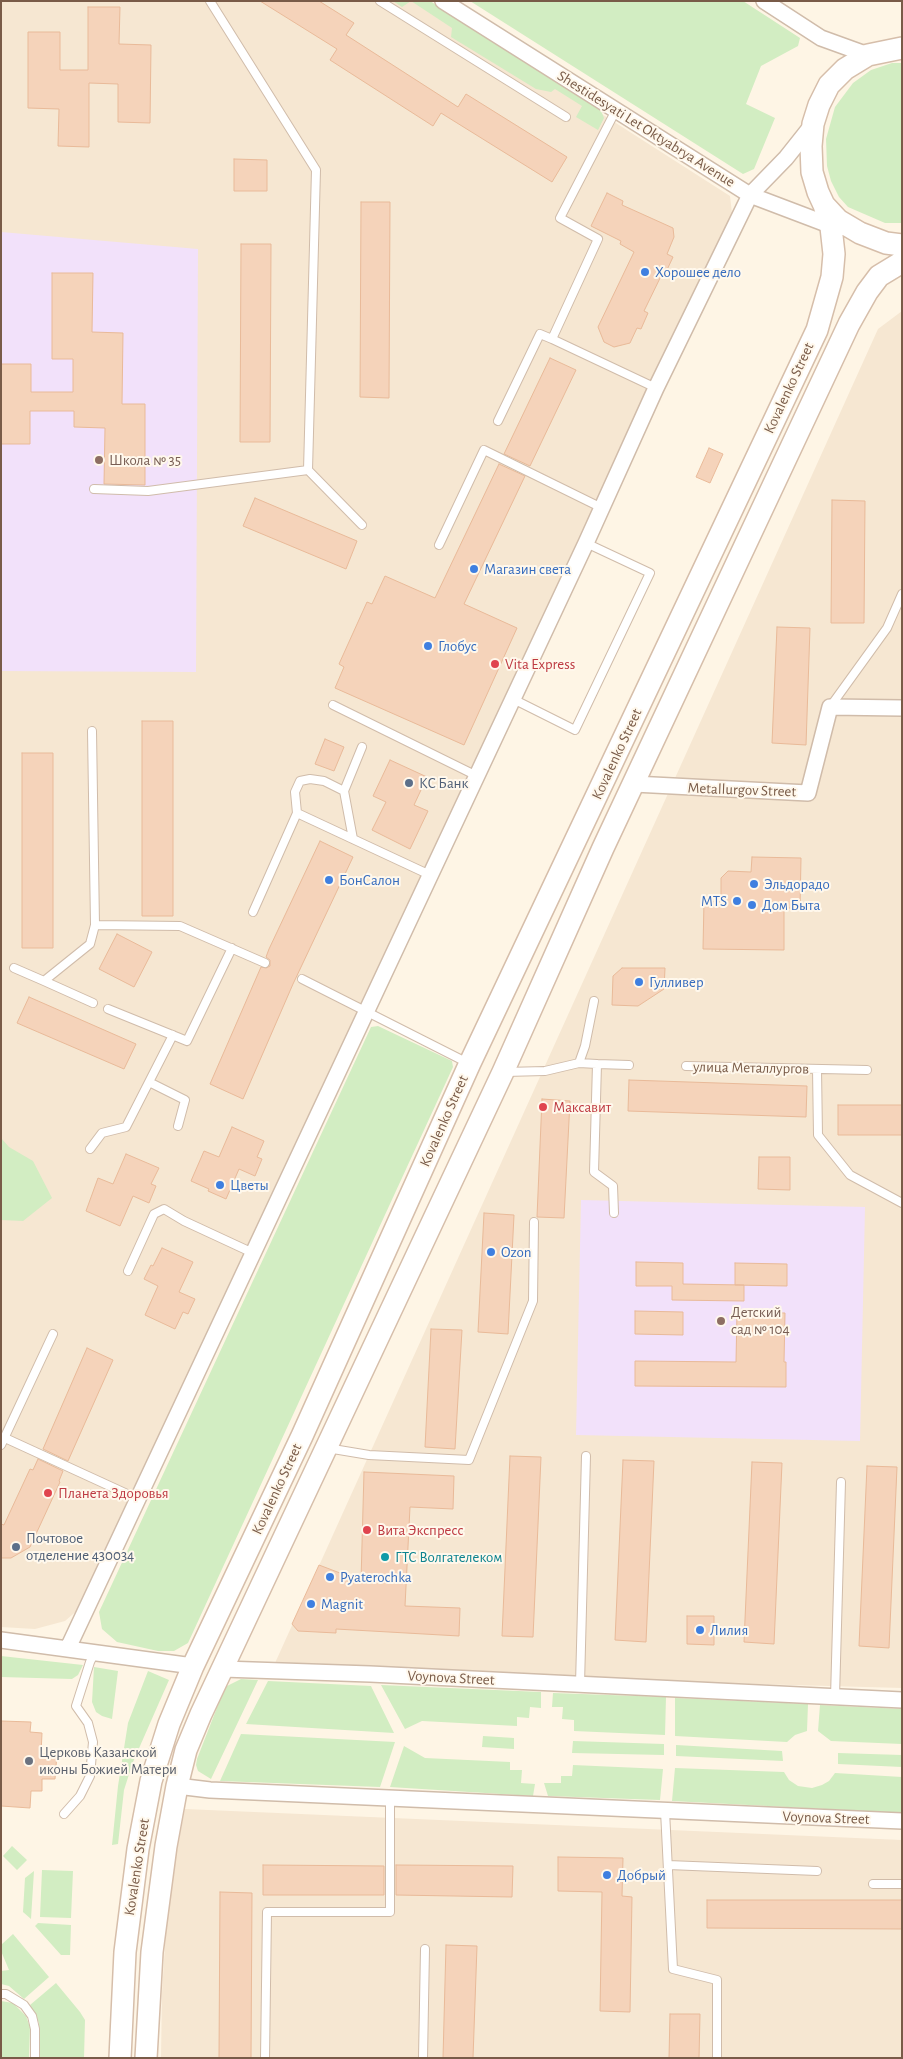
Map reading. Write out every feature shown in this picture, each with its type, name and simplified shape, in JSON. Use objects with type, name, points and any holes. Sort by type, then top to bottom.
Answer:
[{"type":"main road","points":[[868,55],[902,48]]},
{"type":"main road","name":"Kovalenko Street","points":[[120,2058],[124,1952],[138,1849],[151,1781],[169,1724],[193,1666],[302,1436],[470,1063],[817,330],[832,277],[834,254],[831,227],[812,172],[810,146],[813,124],[819,105],[829,85],[846,69],[868,55]]},
{"type":"main road","points":[[824,206],[838,220],[860,233],[886,243],[902,245]]},
{"type":"main road","name":"Kovalenko Street","points":[[146,2058],[152,1952],[166,1846],[186,1750],[201,1714],[504,1072],[634,784],[849,324],[867,292],[879,276],[902,262]]},
{"type":"main road","name":"Metallurgov Street","points":[[608,772],[634,784]]},
{"type":"main road","points":[[470,1063],[504,1072]]},
{"type":"main road","points":[[302,1436],[325,1448]]},
{"type":"main road","name":"Voynova Street","points":[[193,1666],[223,1669]]},
{"type":"main road","name":"Voynova Street","points":[[151,1781],[177,1786]]},
{"type":"street","name":"Shestidesyati Let Oktyabrya Avenue","points":[[443,1],[750,195],[831,227],[860,233]]},
{"type":"street","points":[[764,1],[821,38],[868,55]]},
{"type":"street","points":[[68,1648],[586,543],[656,388],[750,195],[786,158],[813,124]]},
{"type":"street","points":[[830,707],[902,708]]},
{"type":"street","name":"Metallurgov Street","points":[[634,784],[808,793],[830,707]]},
{"type":"street","name":"Voynova Street","points":[[1,1640],[193,1666]]},
{"type":"street","name":"Voynova Street","points":[[223,1669],[380,1674],[902,1700]]},
{"type":"street","name":"Voynova Street","points":[[177,1786],[210,1790],[902,1822]]},
{"type":"lane","points":[[210,1],[316,170],[308,470],[362,525]]},
{"type":"lane","points":[[380,1],[566,117]]},
{"type":"lane","points":[[552,339],[598,239],[560,218],[616,110]]},
{"type":"lane","points":[[498,421],[540,334],[656,388]]},
{"type":"lane","points":[[439,544],[484,450],[602,508]]},
{"type":"lane","points":[[94,490],[148,491],[308,470]]},
{"type":"lane","points":[[513,699],[576,730],[650,574],[586,543]]},
{"type":"lane","points":[[830,707],[887,628],[902,594]]},
{"type":"lane","points":[[333,704],[389,734],[476,776]]},
{"type":"lane","points":[[44,981],[90,944],[95,925],[92,731]]},
{"type":"lane","points":[[353,839],[344,791],[362,746]]},
{"type":"lane","points":[[253,912],[298,813],[295,792],[300,780],[324,781],[344,791]]},
{"type":"lane","points":[[298,813],[430,875]]},
{"type":"lane","points":[[95,925],[180,926],[265,963]]},
{"type":"lane","points":[[108,1009],[187,1041],[232,948]]},
{"type":"lane","points":[[14,968],[93,1003]]},
{"type":"lane","points":[[302,980],[470,1063]]},
{"type":"lane","points":[[579,1063],[585,1046],[594,1001]]},
{"type":"lane","points":[[90,1148],[102,1133],[126,1127],[173,1035]]},
{"type":"lane","points":[[504,1072],[544,1071],[579,1063],[629,1065]]},
{"type":"lane","points":[[596,1064],[594,1172],[613,1186],[614,1213]]},
{"type":"lane","name":"улица Металлургов","points":[[686,1066],[867,1070]]},
{"type":"lane","points":[[817,1069],[818,1136],[850,1175],[902,1203]]},
{"type":"lane","points":[[149,1082],[185,1100],[178,1126]]},
{"type":"lane","points":[[128,1270],[154,1214],[164,1209],[184,1221],[253,1253]]},
{"type":"lane","points":[[325,1448],[369,1455],[469,1460],[533,1301],[534,1222]]},
{"type":"lane","points":[[52,1334],[3,1442],[138,1499]]},
{"type":"lane","points":[[580,1684],[586,1456]]},
{"type":"lane","points":[[835,1697],[842,1482]]},
{"type":"lane","points":[[64,1814],[80,1796],[90,1776],[93,1742],[88,1723],[76,1706],[95,1652]]},
{"type":"lane","points":[[264,2058],[266,1912],[390,1912],[390,1797]]},
{"type":"lane","points":[[665,1811],[673,1969],[717,1980],[717,2058]]},
{"type":"lane","points":[[668,1865],[817,1871]]},
{"type":"lane","points":[[873,1884],[902,1884]]},
{"type":"lane","points":[[423,2058],[425,1949]]},
{"type":"lane","points":[[1,1994],[6,1994],[24,2005],[32,2016],[35,2030],[35,2058]]},
{"type":"shaded area","points":[[1,1],[425,1],[730,196],[732,213],[80,1608],[65,1621],[35,1629],[1,1627]]},
{"type":"shaded area","name":"Школа № 35","points":[[1,232],[198,249],[196,672],[1,671]]},
{"type":"shaded area","points":[[902,311],[902,1688],[281,1671],[275,1663],[878,329]]},
{"type":"shaded area","name":"Детский сад № 104","points":[[581,1200],[865,1207],[860,1441],[576,1435]]},
{"type":"shaded area","points":[[185,1809],[902,1840],[902,2058],[161,2058],[162,1993],[168,1897]]},
{"type":"green space","points":[[393,1],[411,1],[402,7]]},
{"type":"green space","points":[[411,1],[430,1],[600,108],[604,118],[598,130],[576,117],[582,106],[555,89],[551,92],[536,89],[451,37],[452,28]]},
{"type":"green space","points":[[470,1],[743,1],[800,38],[798,46],[761,66],[746,104],[775,118],[754,169],[743,174]]},
{"type":"green space","points":[[892,63],[902,63],[902,223],[885,223],[848,207],[839,197],[831,181],[827,166],[826,139],[835,107],[853,83],[871,70]]},
{"type":"green space","points":[[378,1026],[452,1061],[453,1067],[188,1643],[174,1651],[158,1651],[117,1642],[102,1629],[99,1612],[371,1027]]},
{"type":"green space","points":[[1,1138],[9,1147],[33,1161],[52,1198],[23,1221],[1,1220]]},
{"type":"green space","points":[[1,1656],[83,1665],[78,1675],[72,1679],[1,1677]]},
{"type":"green space","points":[[94,1667],[118,1671],[112,1719],[96,1712],[92,1702]]},
{"type":"green space","points":[[148,1671],[169,1680],[133,1762],[124,1790],[118,1844],[112,1845],[118,1786],[128,1723]]},
{"type":"green space","points":[[241,1679],[258,1680],[211,1779],[198,1771],[197,1759],[225,1687]]},
{"type":"green space","points":[[268,1681],[371,1686],[394,1733],[246,1724]]},
{"type":"green space","points":[[381,1685],[541,1692],[541,1708],[530,1707],[529,1718],[517,1717],[517,1726],[422,1721],[405,1729]]},
{"type":"green space","points":[[553,1693],[666,1697],[665,1735],[574,1731],[574,1720],[562,1719],[563,1707],[552,1707]]},
{"type":"green space","points":[[675,1698],[808,1704],[807,1731],[795,1735],[787,1742],[675,1736]]},
{"type":"green space","points":[[820,1705],[902,1709],[902,1744],[831,1741],[818,1731]]},
{"type":"green space","points":[[241,1734],[395,1742],[380,1787],[220,1781]]},
{"type":"green space","points":[[483,1736],[514,1738],[514,1749],[482,1747]]},
{"type":"green space","points":[[573,1741],[664,1744],[664,1755],[572,1753]]},
{"type":"green space","points":[[676,1745],[782,1751],[783,1761],[676,1756]]},
{"type":"green space","points":[[404,1746],[425,1758],[510,1762],[510,1770],[522,1770],[521,1783],[535,1784],[533,1796],[390,1787]]},
{"type":"green space","points":[[838,1753],[902,1755],[902,1767],[838,1764]]},
{"type":"green space","points":[[573,1765],[663,1769],[660,1800],[548,1796],[544,1783],[561,1783],[561,1776],[572,1776]]},
{"type":"green space","points":[[675,1768],[784,1772],[789,1780],[798,1786],[812,1788],[829,1781],[835,1773],[902,1777],[902,1813],[672,1801]]},
{"type":"green space","points":[[12,1846],[27,1860],[17,1870],[3,1856]]},
{"type":"green space","points":[[42,1870],[73,1871],[71,1918],[40,1917]]},
{"type":"green space","points":[[34,1871],[31,1919],[23,1912],[25,1878]]},
{"type":"green space","points":[[38,1923],[71,1925],[70,1955],[61,1955],[35,1926]]},
{"type":"green space","points":[[13,1934],[49,1977],[24,1999],[9,1986],[1,1984],[1,1971],[9,1970],[1,1951],[1,1945]]},
{"type":"green space","points":[[56,1983],[85,2020],[84,2058],[39,2058],[39,2023],[30,2005]]},
{"type":"green space","points":[[1,2001],[13,2003],[26,2016],[30,2027],[29,2058],[1,2058]]},
{"type":"building","points":[[260,1],[319,1],[354,23],[346,35],[458,107],[466,94],[567,157],[552,182],[441,113],[433,126],[330,60],[337,49]]},
{"type":"building","points":[[88,7],[120,7],[119,44],[151,45],[150,123],[118,122],[118,84],[89,83],[89,147],[58,146],[59,109],[28,108],[28,32],[60,32],[60,70],[88,70]]},
{"type":"building","points":[[234,159],[267,160],[267,191],[234,191]]},
{"type":"building","points":[[607,193],[623,201],[622,205],[673,228],[674,237],[667,254],[673,257],[666,272],[663,272],[644,311],[648,313],[641,329],[637,328],[630,343],[614,347],[604,342],[598,327],[634,252],[620,244],[621,241],[591,226]]},
{"type":"building","points":[[361,202],[390,202],[389,398],[360,397]]},
{"type":"building","points":[[241,244],[271,244],[270,442],[240,442]]},
{"type":"building","points":[[52,273],[93,273],[92,332],[123,333],[122,404],[145,404],[145,485],[104,484],[105,428],[74,427],[74,411],[30,411],[30,444],[1,444],[1,364],[31,364],[31,392],[73,392],[73,359],[52,359]]},
{"type":"building","points":[[550,358],[576,370],[530,466],[504,454]]},
{"type":"building","points":[[709,448],[723,454],[710,483],[696,477]]},
{"type":"building","name":"Глобус","points":[[499,464],[525,476],[464,604],[517,628],[464,745],[335,688],[344,667],[339,664],[367,602],[372,604],[385,576],[435,598]]},
{"type":"building","points":[[255,498],[357,541],[346,569],[243,526]]},
{"type":"building","points":[[832,500],[865,501],[864,623],[831,623]]},
{"type":"building","points":[[777,627],[810,628],[806,745],[772,743]]},
{"type":"building","points":[[142,721],[173,721],[173,916],[142,916]]},
{"type":"building","points":[[325,739],[344,747],[334,771],[315,764]]},
{"type":"building","points":[[22,753],[53,753],[53,948],[22,948]]},
{"type":"building","points":[[390,760],[427,777],[414,805],[428,811],[410,849],[372,830],[386,802],[373,796]]},
{"type":"building","points":[[320,841],[353,857],[293,984],[243,1099],[210,1084],[261,967],[266,968],[270,966],[270,960],[266,957],[269,949]]},
{"type":"building","name":"Дом Быта","points":[[752,857],[801,858],[800,908],[784,908],[784,950],[703,949],[704,901],[721,902],[721,878],[728,871],[751,872]]},
{"type":"building","points":[[117,934],[152,952],[134,987],[99,969]]},
{"type":"building","name":"Гулливер","points":[[622,968],[665,968],[664,989],[638,1006],[612,1005],[613,976]]},
{"type":"building","points":[[29,997],[136,1044],[124,1069],[17,1023]]},
{"type":"building","points":[[629,1080],[807,1086],[806,1117],[628,1111]]},
{"type":"building","points":[[542,1099],[570,1101],[564,1218],[537,1217]]},
{"type":"building","points":[[838,1105],[902,1105],[902,1135],[838,1135]]},
{"type":"building","points":[[232,1127],[264,1141],[257,1157],[262,1159],[255,1176],[239,1169],[226,1199],[191,1181],[204,1151],[219,1157]]},
{"type":"building","points":[[126,1154],[159,1168],[151,1184],[156,1186],[149,1203],[133,1196],[120,1226],[86,1211],[98,1178],[113,1184]]},
{"type":"building","points":[[759,1157],[790,1157],[790,1190],[758,1189]]},
{"type":"building","points":[[484,1213],[514,1215],[508,1334],[478,1332]]},
{"type":"building","points":[[162,1248],[193,1262],[179,1292],[195,1299],[188,1314],[183,1312],[175,1329],[145,1315],[158,1286],[144,1279]]},
{"type":"building","points":[[636,1262],[683,1263],[683,1284],[744,1285],[744,1301],[672,1300],[672,1286],[636,1286]]},
{"type":"building","points":[[735,1263],[787,1264],[787,1286],[735,1285]]},
{"type":"building","points":[[635,1311],[683,1312],[683,1335],[635,1334]]},
{"type":"building","points":[[737,1312],[785,1313],[784,1362],[786,1362],[786,1387],[635,1386],[635,1361],[736,1362]]},
{"type":"building","points":[[431,1329],[462,1330],[455,1449],[425,1447]]},
{"type":"building","points":[[87,1348],[113,1360],[68,1461],[43,1449]]},
{"type":"building","points":[[510,1456],[541,1457],[533,1637],[502,1636]]},
{"type":"building","points":[[38,1459],[63,1471],[60,1482],[30,1547],[11,1558],[1,1558],[1,1524],[4,1525],[30,1469],[33,1470]]},
{"type":"building","points":[[623,1460],[654,1461],[646,1642],[615,1640]]},
{"type":"building","points":[[752,1462],[782,1463],[774,1644],[744,1642]]},
{"type":"building","points":[[867,1466],[897,1467],[889,1648],[859,1646]]},
{"type":"building","points":[[364,1472],[454,1476],[453,1509],[410,1507],[405,1606],[460,1608],[459,1636],[336,1629],[336,1633],[298,1631],[292,1624],[319,1565],[361,1581]]},
{"type":"building","name":"Лилия","points":[[687,1616],[714,1616],[714,1645],[687,1644]]},
{"type":"building","name":"Церковь Казанской иконы Божией Матери","points":[[1,1721],[31,1722],[30,1732],[42,1733],[41,1754],[57,1754],[55,1779],[42,1779],[42,1791],[31,1791],[30,1808],[1,1806]]},
{"type":"building","points":[[558,1857],[623,1858],[622,1896],[632,1897],[630,2012],[600,2011],[602,1892],[558,1891]]},
{"type":"building","points":[[263,1865],[384,1866],[384,1895],[263,1895]]},
{"type":"building","points":[[396,1865],[513,1866],[512,1897],[396,1895]]},
{"type":"building","points":[[220,1892],[252,1893],[251,2058],[219,2058]]},
{"type":"building","points":[[707,1900],[902,1900],[902,1929],[707,1928]]},
{"type":"building","points":[[446,1945],[477,1946],[473,2058],[443,2058]]},
{"type":"building","points":[[670,2014],[700,2014],[699,2058],[669,2058]]},
{"type":"place","name":"Хорошее дело","points":[[645,272]]},
{"type":"place","name":"Школа № 35","points":[[99,460]]},
{"type":"place","name":"Магазин света","points":[[474,569]]},
{"type":"place","name":"Глобус","points":[[428,646]]},
{"type":"place","name":"Vita Express","points":[[495,664]]},
{"type":"place","name":"КС Банк","points":[[409,783]]},
{"type":"place","name":"БонСалон","points":[[329,880]]},
{"type":"place","name":"Эльдорадо","points":[[754,884]]},
{"type":"place","name":"MTS","points":[[737,901]]},
{"type":"place","name":"Дом Быта","points":[[752,905]]},
{"type":"place","name":"Гулливер","points":[[639,982]]},
{"type":"place","name":"Максавит","points":[[543,1107]]},
{"type":"place","name":"Цветы","points":[[220,1185]]},
{"type":"place","name":"Ozon","points":[[491,1252]]},
{"type":"place","name":"Детский сад № 104","points":[[721,1321]]},
{"type":"place","name":"Планета Здоровья","points":[[48,1493]]},
{"type":"place","name":"Вита Экспресс","points":[[367,1530]]},
{"type":"place","name":"Почтовое отделение 430034","points":[[16,1547]]},
{"type":"place","name":"ГТС Волгателеком","points":[[385,1557]]},
{"type":"place","name":"Pyaterochka","points":[[330,1577]]},
{"type":"place","name":"Magnit","points":[[311,1604]]},
{"type":"place","name":"Лилия","points":[[700,1630]]},
{"type":"place","name":"Церковь Казанской иконы Божией Матери","points":[[29,1761]]},
{"type":"place","name":"Добрый","points":[[607,1875]]}]
